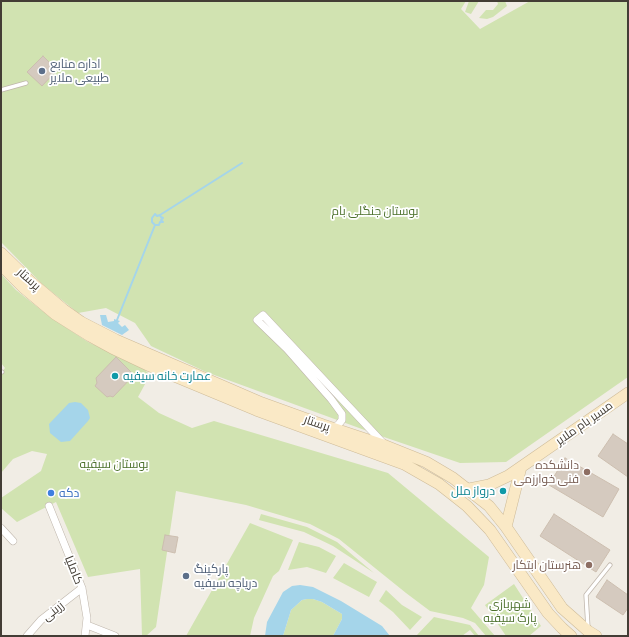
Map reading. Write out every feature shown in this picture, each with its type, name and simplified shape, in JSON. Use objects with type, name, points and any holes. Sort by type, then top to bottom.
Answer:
[{"type":"main road","name":"پرستار","points":[[1,253],[64,310],[81,322],[101,333],[262,403],[386,446],[426,462],[453,478],[489,506],[506,527],[562,608],[592,634]]},
{"type":"main road","name":"پرستار","points":[[1,265],[24,288],[55,314],[112,348],[150,366],[256,410],[404,464],[439,484],[467,506],[490,530],[548,612],[571,636]]},
{"type":"main road","name":"مسیر بام ملایر","points":[[469,489],[490,485],[508,476],[628,393]]},
{"type":"main road","points":[[506,527],[521,467]]},
{"type":"street","points":[[332,428],[342,420],[342,414],[331,399],[287,349],[257,320],[263,315],[386,446]]},
{"type":"street","name":"کاملیا","points":[[49,506],[82,588],[87,625],[86,636]]},
{"type":"street","points":[[1,528],[13,541]]},
{"type":"street","name":"زرینی","points":[[28,636],[41,620],[82,588]]},
{"type":"street","points":[[87,625],[115,636]]},
{"type":"lane","points":[[1,90],[26,83]]},
{"type":"lane","points":[[592,634],[586,595],[610,565]]},
{"type":"green space","name":"بوستان جنگلی بام","points":[[1,1],[466,1],[461,9],[480,29],[530,1],[628,1],[628,377],[506,462],[460,463],[381,436],[206,372],[151,346],[135,323],[106,308],[78,313],[42,284],[1,242]]},
{"type":"green space","points":[[469,1],[479,1],[471,14],[465,12]]},
{"type":"green space","points":[[497,1],[505,1],[507,6],[493,17],[487,19],[479,18],[486,10],[493,10],[498,4]]},
{"type":"green space","name":"بوستان سیفیه","points":[[1,274],[16,290],[50,317],[88,342],[143,368],[150,375],[138,397],[159,413],[192,428],[214,421],[388,473],[489,557],[484,585],[471,608],[495,636],[486,636],[475,623],[463,618],[430,611],[339,539],[310,524],[246,505],[176,491],[156,627],[146,636],[142,636],[140,569],[88,577],[56,502],[17,522],[1,508],[1,498],[41,471],[47,454],[32,451],[13,459],[1,473],[1,373],[5,368],[1,363]]},
{"type":"green space","points":[[261,514],[307,527],[337,542],[374,573],[333,546],[304,532],[259,520]]},
{"type":"green space","points":[[250,523],[293,540],[279,571],[273,576],[254,618],[250,636],[186,636]]},
{"type":"green space","points":[[299,542],[319,547],[336,556],[326,573],[307,567],[288,570]]},
{"type":"green space","points":[[344,563],[377,582],[369,597],[333,578]]},
{"type":"green space","name":"شهربازی پارک سیفیه","points":[[514,584],[541,626],[529,636],[506,636],[485,605]]},
{"type":"green space","points":[[386,590],[402,605],[422,617],[410,630],[393,612],[379,601]]},
{"type":"green space","points":[[307,599],[322,602],[342,614],[342,619],[333,636],[283,636],[291,610],[302,600]]},
{"type":"green space","points":[[434,617],[470,625],[479,636],[475,636],[470,630],[462,636],[416,636]]},
{"type":"water","points":[[100,315],[106,315],[108,322],[114,321],[114,319],[120,321],[118,323],[122,327],[125,325],[129,330],[122,335],[102,325]]},
{"type":"water","points":[[69,403],[81,403],[88,410],[90,418],[70,441],[61,442],[50,433],[49,424]]},
{"type":"water","points":[[300,585],[313,587],[341,601],[382,626],[390,636],[333,636],[342,619],[342,614],[322,602],[307,599],[302,600],[291,610],[283,636],[265,636],[267,622],[283,592],[292,586]]},
{"type":"building","name":"اداره منابع طبیعی ملایر","points":[[43,56],[57,70],[42,86],[27,72]]},
{"type":"building","name":"عمارت خانه سیفیه","points":[[116,357],[134,375],[113,397],[107,397],[95,386],[97,383],[96,378]]},
{"type":"building","points":[[613,434],[628,444],[628,477],[598,456]]},
{"type":"building","points":[[565,458],[619,489],[603,517],[549,485]]},
{"type":"building","points":[[554,514],[610,550],[596,572],[540,536]]},
{"type":"building","points":[[165,535],[178,537],[175,553],[162,550]]},
{"type":"building","points":[[607,580],[628,595],[628,608],[623,615],[596,597]]},
{"type":"waterway","points":[[160,215],[242,163]]},
{"type":"waterway","points":[[117,320],[155,225],[159,225],[160,222],[163,222],[161,220],[163,218],[160,215],[157,216],[155,214],[152,218],[152,222],[155,225]]},
{"type":"place","name":"اداره منابع طبیعی ملایر","points":[[42,71]]},
{"type":"place","name":"عمارت خانه سیفیه","points":[[115,376]]},
{"type":"place","name":"دانشکده فنی خوارزمی","points":[[587,472]]},
{"type":"place","name":"درواز ملل","points":[[503,491]]},
{"type":"place","name":"دکه","points":[[51,493]]},
{"type":"place","name":"هنرستان ابتکار","points":[[589,565]]},
{"type":"place","name":"پارکینگ دریاچه سیفیه","points":[[186,576]]}]
